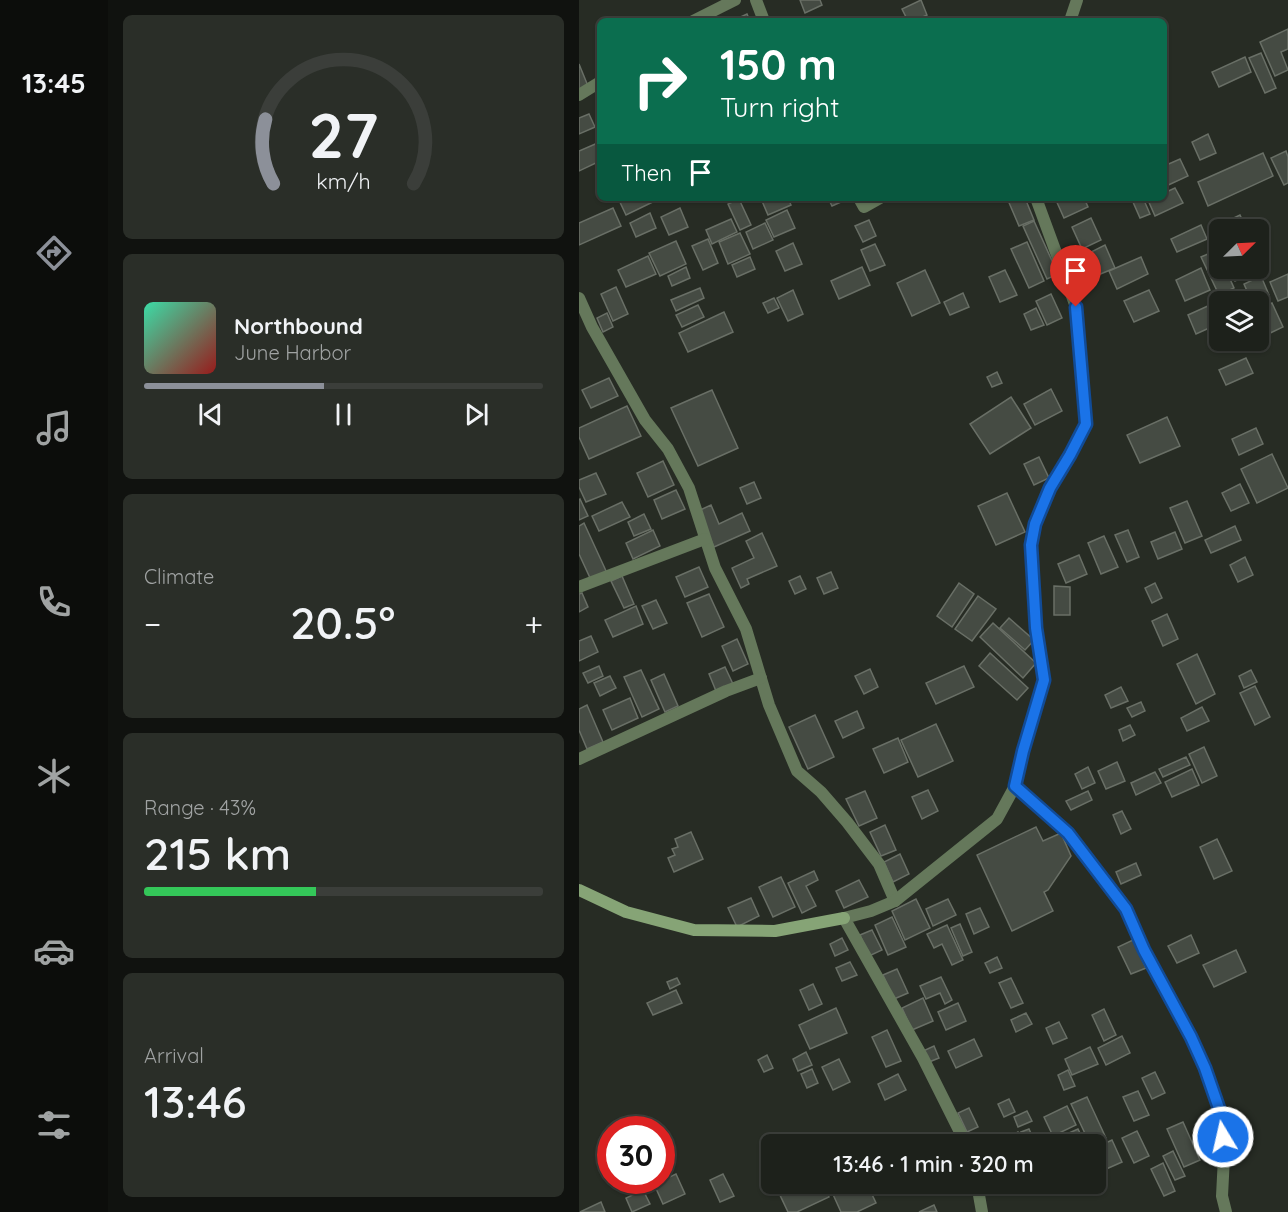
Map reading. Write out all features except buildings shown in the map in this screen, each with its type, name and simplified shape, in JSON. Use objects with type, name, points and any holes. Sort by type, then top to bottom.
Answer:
[{"type":"street","points":[[699,18],[735,0]]},
{"type":"street","points":[[756,0],[763,18]]},
{"type":"street","points":[[1071,18],[1077,0]]},
{"type":"street","points":[[579,95],[597,84]]},
{"type":"street","points":[[860,201],[864,207],[875,201]]},
{"type":"street","points":[[579,890],[626,912],[694,930],[775,931],[844,918],[871,911],[895,900],[997,819],[1015,786],[1044,680],[1036,628],[1031,545],[1035,524],[1050,488],[1086,424],[1076,307],[1037,201]]},
{"type":"street","points":[[579,298],[592,327],[645,420],[668,448],[689,488],[715,567],[746,629],[777,726],[797,771],[821,792],[879,864],[895,900]]},
{"type":"street","points":[[579,587],[705,539]]},
{"type":"street","points":[[579,759],[726,691],[761,678]]},
{"type":"street","points":[[1015,786],[1068,833],[1126,909],[1144,950],[1191,1037],[1205,1068],[1222,1117],[1224,1157],[1222,1196],[1226,1212]]},
{"type":"street","points":[[844,918],[923,1058],[961,1134]]},
{"type":"street","points":[[979,1194],[982,1212]]},
{"type":"route","points":[[1076,307],[1086,424],[1050,488],[1035,524],[1031,545],[1031,574],[1044,680],[1015,786],[1068,833],[1126,909],[1144,950],[1205,1068],[1222,1117],[1223,1137]]}]
